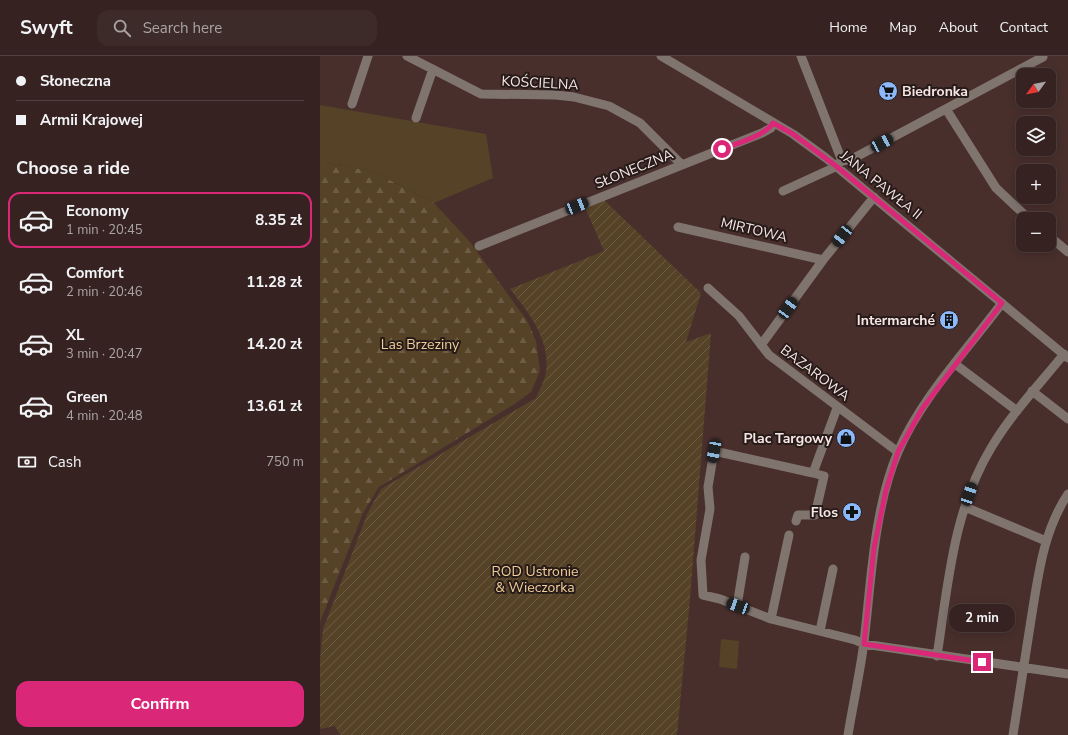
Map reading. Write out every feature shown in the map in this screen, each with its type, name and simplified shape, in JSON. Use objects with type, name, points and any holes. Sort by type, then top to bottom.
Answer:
[{"type":"street","points":[[352,104],[368,56]]},
{"type":"street","name":"KOŚCIELNA","points":[[406,56],[482,94],[556,95],[574,97],[609,106],[640,123],[682,165]]},
{"type":"street","name":"JANA PAWŁA II","points":[[661,56],[793,134],[839,164],[874,196],[1066,356]]},
{"type":"street","points":[[801,56],[839,164]]},
{"type":"street","points":[[783,191],[852,159],[1043,57]]},
{"type":"street","points":[[416,118],[433,69]]},
{"type":"street","points":[[946,109],[996,188],[1022,212]]},
{"type":"street","name":"SŁONECZNA","points":[[479,246],[762,133],[770,128],[773,123]]},
{"type":"street","points":[[761,345],[823,260],[874,196]]},
{"type":"street","name":"MIRTOWA","points":[[678,227],[823,260]]},
{"type":"street","points":[[1056,242],[1068,252]]},
{"type":"street","name":"BAZAROWA","points":[[708,288],[739,316],[769,356],[898,452]]},
{"type":"street","points":[[848,735],[864,644],[874,548],[886,490],[898,452],[922,409],[1002,303]]},
{"type":"street","points":[[937,656],[953,544],[973,481],[991,447],[1017,411],[1032,392],[1066,356]]},
{"type":"street","points":[[955,364],[1017,411]]},
{"type":"street","points":[[1032,392],[1068,419]]},
{"type":"street","points":[[813,473],[837,408]]},
{"type":"street","points":[[796,521],[798,515],[815,515],[824,476],[714,451],[708,487],[710,509],[701,560],[702,595],[738,606],[771,619],[855,640],[864,644],[937,656],[1068,674]]},
{"type":"street","points":[[1013,735],[1038,579],[1046,541],[1056,516],[1068,494]]},
{"type":"street","points":[[965,507],[1046,541]]},
{"type":"street","points":[[771,619],[789,535]]},
{"type":"street","points":[[738,606],[745,557]]},
{"type":"street","points":[[820,631],[833,569]]},
{"type":"green space","points":[[320,105],[486,134],[493,178],[434,203],[372,171],[320,162]]},
{"type":"green space","name":"Las Brzeziny","points":[[320,162],[372,171],[434,203],[470,242],[528,322],[536,341],[540,371],[531,392],[513,405],[379,487],[363,513],[320,622]]},
{"type":"green space","name":"ROD Ustronie & Wieczorka","points":[[604,200],[701,293],[686,342],[711,333],[690,599],[677,735],[340,735],[335,726],[320,729],[320,660],[323,629],[368,512],[381,489],[536,398],[546,372],[547,360],[545,349],[537,327],[510,289],[604,251],[585,207]]},
{"type":"green space","points":[[721,639],[739,641],[737,669],[719,667]]},
{"type":"place","name":"Biedronka","points":[[888,91]]},
{"type":"place","name":"Intermarché","points":[[949,320]]},
{"type":"place","name":"Plac Targowy","points":[[846,438]]},
{"type":"place","name":"Flos","points":[[852,512]]},
{"type":"route","points":[[722,149],[762,133],[770,128],[773,123],[793,134],[826,158],[1002,303],[922,409],[898,452],[886,490],[874,548],[864,644],[982,662]]}]
